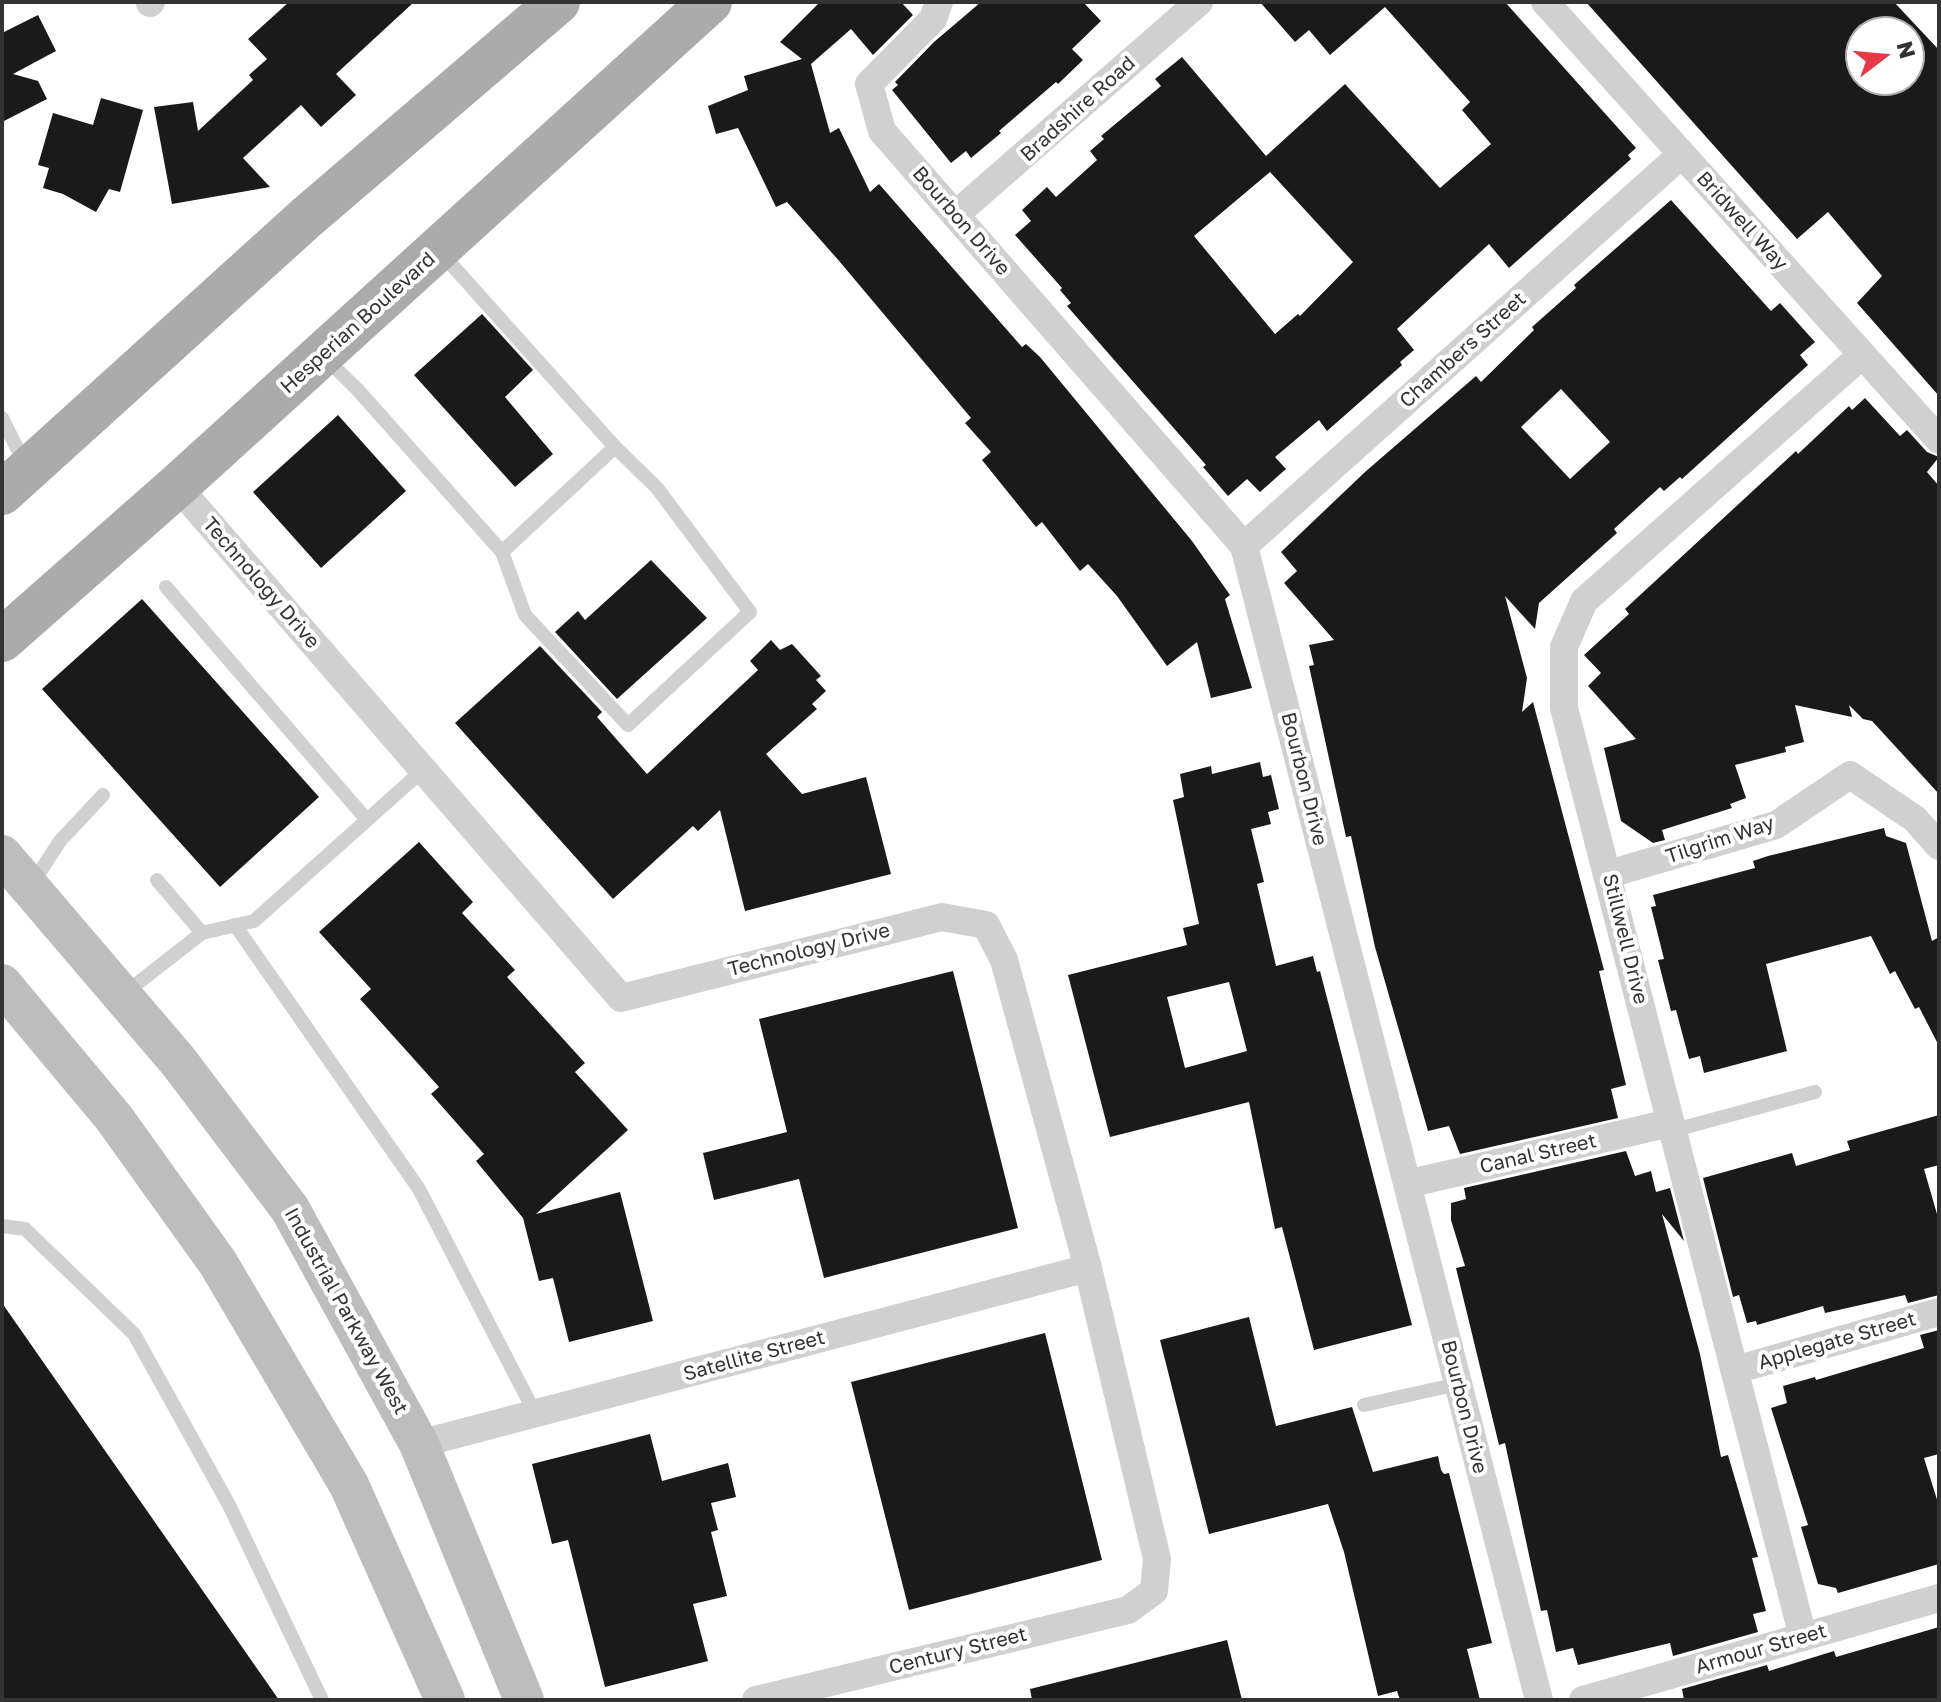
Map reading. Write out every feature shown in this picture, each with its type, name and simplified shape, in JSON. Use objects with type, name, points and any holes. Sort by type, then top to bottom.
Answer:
[{"type":"main road","points":[[15,482],[307,217],[558,2]]},
{"type":"main road","name":"Hesperian Boulevard","points":[[2,640],[177,486],[710,2]]},
{"type":"main road","name":"Industrial Parkway West","points":[[2,855],[178,1061],[290,1209],[419,1444],[524,1700]]},
{"type":"main road","points":[[2,984],[114,1118],[218,1263],[349,1485],[445,1700]]},
{"type":"street","name":"Bourbon Drive","points":[[939,2],[933,19],[869,84],[882,131],[1244,546],[1539,1700]]},
{"type":"street","name":"Bridwell Way","points":[[1545,2],[1939,440]]},
{"type":"street","name":"Bradshire Road","points":[[955,215],[1179,8]]},
{"type":"street","name":"Chambers Street","points":[[1244,546],[1682,154]]},
{"type":"street","name":"Stillwell Drive","points":[[1803,1637],[1564,708],[1564,647],[1584,601],[1862,355]]},
{"type":"street","name":"Technology Drive","points":[[177,486],[621,998],[942,917],[986,925],[1004,960],[1088,1268],[1157,1559],[1154,1591]]},
{"type":"street","name":"Tilgrim Way","points":[[1609,874],[1776,825],[1850,775],[1915,819],[1939,846]]},
{"type":"street","name":"Canal Street","points":[[1407,1184],[1671,1127]]},
{"type":"street","name":"Satellite Street","points":[[419,1444],[1088,1268]]},
{"type":"street","name":"Applegate Street","points":[[1735,1370],[1939,1312]]},
{"type":"street","name":"Century Street","points":[[756,1700],[1128,1610],[1154,1591]]},
{"type":"street","name":"Armour Street","points":[[1583,1700],[1939,1598]]},
{"type":"lane","points":[[322,355],[357,389],[502,552],[525,615],[628,725],[750,612],[657,488],[615,447],[438,250]]},
{"type":"lane","points":[[2,418],[15,482]]},
{"type":"lane","points":[[502,552],[615,447]]},
{"type":"lane","points":[[166,587],[367,820]]},
{"type":"lane","points":[[122,996],[202,933],[254,921],[423,770]]},
{"type":"lane","points":[[30,888],[60,841],[103,795]]},
{"type":"lane","points":[[157,880],[202,933]]},
{"type":"lane","points":[[235,925],[419,1189],[535,1413]]},
{"type":"lane","points":[[1671,1127],[1815,1092]]},
{"type":"lane","points":[[2,1226],[25,1229],[134,1334],[229,1505],[322,1700]]},
{"type":"lane","points":[[1364,1405],[1458,1384]]},
{"type":"building","points":[[289,2],[414,2],[336,74],[356,95],[321,127],[301,105],[243,158],[270,187],[172,204],[154,107],[193,102],[198,131],[253,80],[249,75],[267,59],[248,39]]},
{"type":"building","points":[[820,2],[901,2],[913,15],[873,55],[851,29],[811,64],[830,133],[839,128],[870,192],[879,184],[1022,347],[1026,344],[1040,357],[1192,541],[1230,595],[1225,599],[1252,688],[1211,698],[1197,642],[1167,666],[1117,596],[1088,564],[1080,571],[1042,522],[1036,527],[982,460],[991,452],[965,423],[971,418],[840,262],[787,202],[776,207],[738,128],[716,134],[708,106],[748,90],[744,76],[802,59],[780,42]]},
{"type":"building","points":[[981,2],[1083,2],[1101,21],[1072,49],[1083,60],[1058,84],[1056,82],[971,158],[966,151],[951,163],[892,90],[898,85],[895,82],[934,42]]},
{"type":"building","points":[[1260,2],[1505,2],[1636,148],[1628,155],[1631,159],[1509,268],[1489,244],[1397,329],[1414,350],[1400,362],[1402,365],[1327,431],[1319,420],[1275,457],[1286,469],[1260,492],[1247,479],[1228,496],[1203,467],[1206,465],[1067,306],[1071,303],[1060,290],[1062,288],[1015,235],[1031,221],[1022,210],[1047,187],[1056,197],[1097,160],[1090,151],[1104,139],[1101,136],[1161,86],[1155,79],[1182,57],[1266,156],[1345,84],[1440,188],[1491,144],[1462,110],[1470,102],[1385,7],[1330,55],[1309,30],[1295,42]],"holes":[[[1270,172],[1353,262],[1300,316],[1298,314],[1275,334],[1194,236]]]},
{"type":"building","points":[[1586,2],[1894,2],[1907,16],[1845,16],[1845,96],[1925,96],[1925,35],[1939,50],[1939,396],[1857,303],[1882,276],[1828,212],[1797,239]]},
{"type":"building","points":[[38,15],[56,51],[13,74],[38,81],[47,99],[2,122],[2,33]]},
{"type":"building","points":[[101,98],[143,110],[120,192],[109,189],[96,212],[63,194],[43,188],[49,168],[38,165],[53,113],[93,125]]},
{"type":"building","points":[[1671,200],[1771,311],[1780,303],[1815,342],[1800,355],[1808,365],[1682,479],[1680,477],[1664,491],[1660,487],[1614,529],[1617,533],[1539,603],[1535,629],[1505,596],[1527,678],[1522,712],[1533,702],[1604,970],[1599,971],[1626,1085],[1611,1089],[1618,1118],[1460,1154],[1449,1126],[1428,1131],[1375,947],[1351,836],[1346,837],[1309,666],[1314,665],[1309,645],[1334,640],[1284,583],[1297,571],[1281,552],[1365,472],[1476,376],[1481,382],[1534,330],[1532,327],[1576,288],[1574,285]],"holes":[[[1561,389],[1610,442],[1570,479],[1521,427]]]},
{"type":"building","points":[[482,314],[533,370],[505,397],[553,454],[515,487],[414,375]]},
{"type":"building","points":[[1865,398],[1900,436],[1907,430],[1927,452],[1939,457],[1927,472],[1939,486],[1939,794],[1872,721],[1863,719],[1849,705],[1852,717],[1795,705],[1804,742],[1785,747],[1786,752],[1735,765],[1746,798],[1730,804],[1732,808],[1662,830],[1665,840],[1653,843],[1621,821],[1604,748],[1636,739],[1588,686],[1601,673],[1584,655],[1629,614],[1625,609],[1796,451],[1798,454],[1849,406],[1852,410]]},
{"type":"building","points":[[338,415],[406,491],[321,568],[253,492]]},
{"type":"building","points":[[651,560],[707,618],[617,699],[555,632],[578,611],[585,620]]},
{"type":"building","points":[[142,599],[319,797],[220,887],[42,689]]},
{"type":"building","points":[[771,640],[780,650],[792,644],[821,676],[816,680],[826,691],[812,704],[817,709],[766,754],[802,794],[866,777],[891,874],[745,911],[720,810],[698,831],[693,826],[613,899],[455,723],[540,646],[602,712],[597,717],[647,774],[758,670],[750,661]]},
{"type":"building","points":[[1260,762],[1263,777],[1271,775],[1279,809],[1268,812],[1271,824],[1251,829],[1264,882],[1257,884],[1276,966],[1313,956],[1317,972],[1320,971],[1412,1325],[1314,1350],[1282,1227],[1275,1229],[1249,1102],[1110,1137],[1068,975],[1187,945],[1183,928],[1199,924],[1173,800],[1184,797],[1180,774],[1211,766],[1212,774]],"holes":[[[1229,982],[1247,1051],[1185,1068],[1167,997]]]},
{"type":"building","points":[[1884,828],[1886,836],[1906,843],[1932,941],[1939,937],[1939,1046],[1919,1007],[1915,1009],[1895,971],[1890,974],[1871,936],[1766,964],[1787,1051],[1704,1073],[1700,1056],[1689,1059],[1676,1010],[1671,1011],[1658,960],[1664,959],[1651,907],[1656,906],[1653,895],[1755,868],[1753,861],[1768,856]]},
{"type":"building","points":[[419,842],[473,902],[462,913],[515,970],[507,977],[585,1063],[575,1072],[628,1130],[536,1214],[620,1192],[653,1321],[569,1342],[553,1278],[539,1281],[523,1218],[476,1161],[484,1154],[431,1094],[439,1087],[360,999],[371,989],[319,932]]},
{"type":"building","points":[[953,971],[1018,1228],[824,1278],[799,1179],[714,1200],[703,1153],[787,1132],[759,1019]]},
{"type":"building","points":[[1939,1115],[1939,1165],[1924,1169],[1939,1221],[1939,1295],[1908,1303],[1905,1295],[1825,1313],[1823,1306],[1757,1325],[1756,1321],[1747,1323],[1739,1295],[1733,1297],[1703,1178],[1792,1153],[1796,1166],[1850,1150],[1847,1141]]},
{"type":"building","points":[[1626,1151],[1635,1176],[1651,1171],[1656,1192],[1670,1188],[1684,1241],[1662,1214],[1700,1354],[1721,1457],[1728,1455],[1758,1557],[1752,1558],[1766,1611],[1753,1614],[1758,1632],[1673,1656],[1670,1643],[1578,1665],[1573,1648],[1556,1652],[1547,1610],[1541,1611],[1505,1443],[1499,1445],[1456,1268],[1465,1266],[1451,1220],[1451,1203],[1466,1199],[1464,1188]]},
{"type":"building","points":[[2,1303],[279,1700],[2,1700]]},
{"type":"building","points":[[1249,1317],[1276,1426],[1352,1407],[1373,1472],[1438,1456],[1441,1470],[1444,1474],[1449,1473],[1492,1643],[1467,1649],[1480,1700],[1400,1700],[1397,1691],[1378,1696],[1344,1552],[1328,1504],[1209,1534],[1160,1340]]},
{"type":"building","points":[[1939,1330],[1939,1454],[1924,1458],[1939,1506],[1939,1564],[1838,1593],[1836,1588],[1818,1584],[1801,1527],[1808,1525],[1771,1408],[1787,1403],[1783,1386],[1815,1377],[1816,1380],[1924,1348],[1920,1335]]},
{"type":"building","points":[[1045,1333],[1102,1560],[909,1610],[851,1382]]},
{"type":"building","points":[[650,1434],[662,1481],[728,1463],[736,1497],[711,1503],[718,1530],[711,1532],[727,1596],[693,1604],[708,1661],[605,1687],[568,1540],[552,1544],[532,1464]]},
{"type":"building","points":[[1939,1627],[1939,1700],[1684,1700],[1682,1689],[1767,1665],[1769,1671],[1834,1651],[1836,1657]]},
{"type":"building","points":[[1227,1640],[1242,1700],[1032,1700],[1030,1689]]}]
